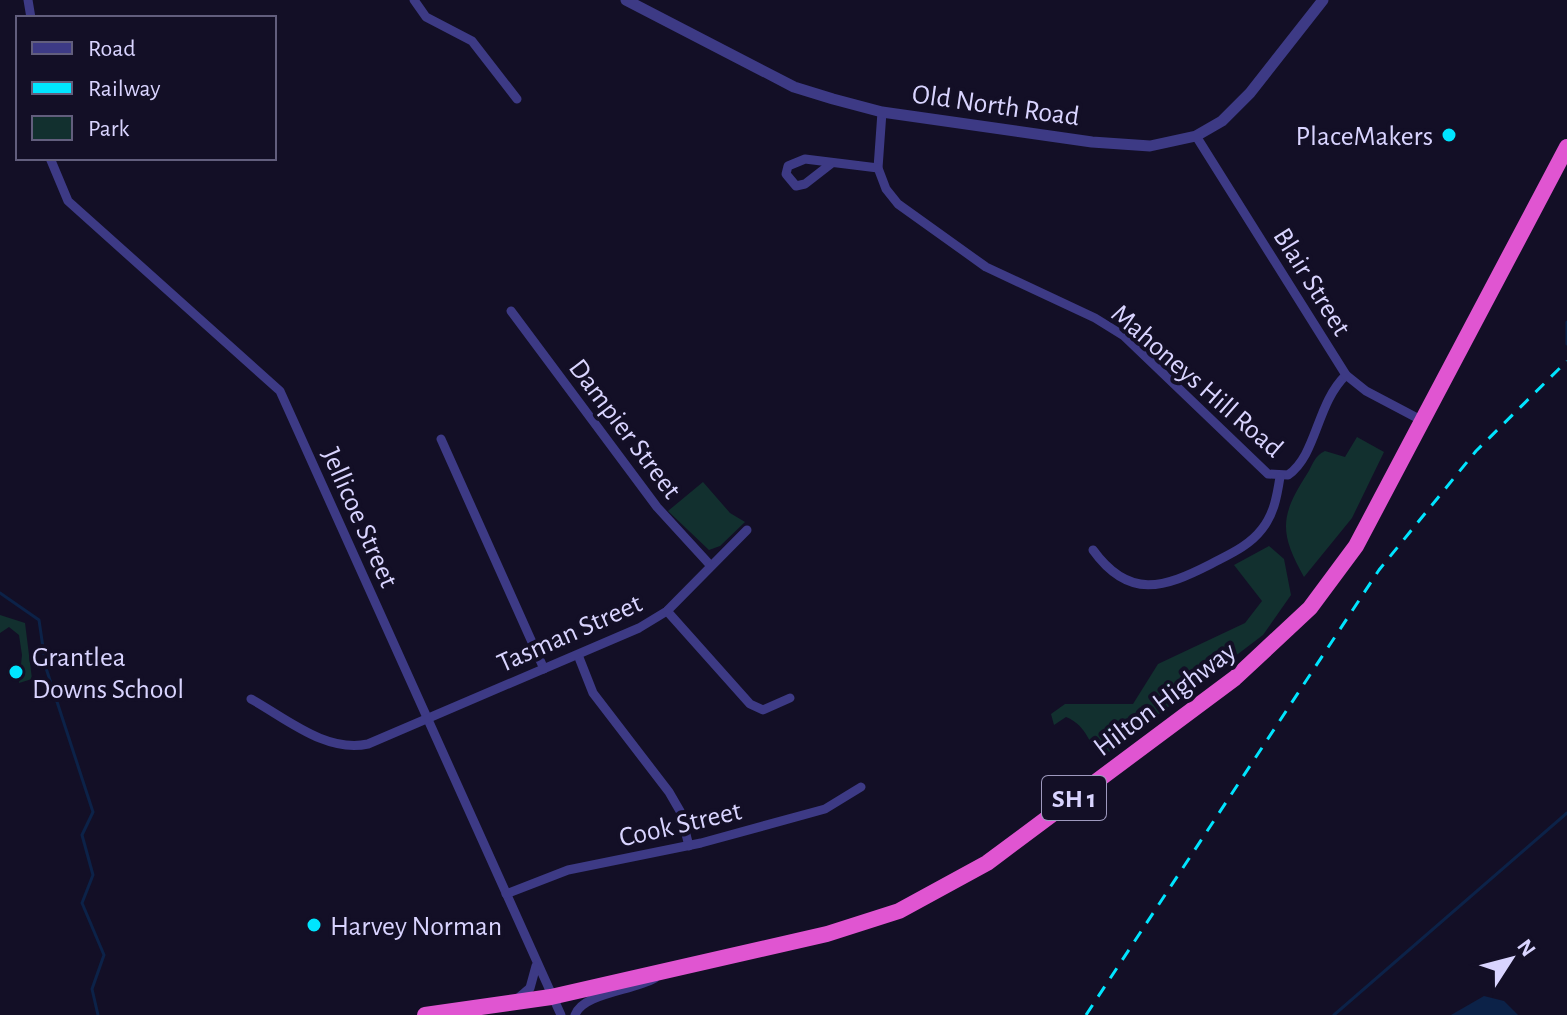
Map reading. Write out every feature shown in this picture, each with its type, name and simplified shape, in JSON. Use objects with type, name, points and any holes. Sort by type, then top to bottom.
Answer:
[{"type":"highway","name":"Hilton Highway","points":[[551,997],[875,920],[921,901],[987,863],[1235,678],[1292,628],[1327,588],[1356,546],[1567,147]]},
{"type":"highway","name":"SH 1","points":[[425,1015],[551,997]]},
{"type":"street","points":[[414,0],[426,17],[472,41],[517,99]]},
{"type":"street","name":"Old North Road","points":[[626,0],[794,87],[882,112],[1119,145],[1150,146],[1196,136],[1222,121],[1240,105],[1323,0]]},
{"type":"street","points":[[832,163],[805,184],[796,186],[786,174],[788,166],[796,161],[832,163],[878,168],[882,112]]},
{"type":"street","name":"Blair Street","points":[[1196,136],[1346,375],[1366,391],[1421,420]]},
{"type":"street","name":"Jellicoe Street","points":[[51,160],[68,201],[280,391],[561,1015]]},
{"type":"street","name":"Mahoneys Hill Road","points":[[878,168],[891,195],[913,216],[986,267],[1109,326],[1206,414],[1261,470],[1280,477],[1300,464],[1328,395],[1346,375]]},
{"type":"street","name":"Dampier Street","points":[[511,311],[657,507],[711,566]]},
{"type":"street","points":[[441,439],[544,669]]},
{"type":"street","points":[[1093,550],[1121,578],[1138,585],[1169,584],[1251,541],[1271,516],[1280,477]]},
{"type":"street","name":"Tasman Street","points":[[251,699],[332,745],[349,748],[429,720],[628,634],[667,611],[747,530]]},
{"type":"street","points":[[667,611],[750,704],[763,710],[790,698]]},
{"type":"street","points":[[578,655],[593,693],[669,792],[680,811],[689,846]]},
{"type":"street","name":"Cook Street","points":[[506,894],[568,870],[689,846],[825,809],[861,787]]},
{"type":"street","points":[[510,1004],[530,988],[536,964]]},
{"type":"street","points":[[575,1015],[578,1006],[589,999],[636,988],[664,972]]},
{"type":"green space","points":[[1357,437],[1384,452],[1352,518],[1304,577],[1287,537],[1287,514],[1291,502],[1318,455],[1325,451],[1345,457]]},
{"type":"green space","points":[[703,482],[730,513],[745,522],[720,546],[709,550],[668,511]]},
{"type":"green space","points":[[1269,546],[1284,559],[1291,595],[1263,635],[1105,755],[1074,721],[1066,717],[1054,725],[1051,714],[1065,704],[1133,704],[1158,664],[1245,623],[1262,601],[1234,565]]},
{"type":"green space","points":[[0,615],[25,623],[32,679],[19,683],[22,655],[19,635],[9,627],[0,633]]},
{"type":"water","points":[[1484,996],[1504,1001],[1518,1015],[1451,1015]]},
{"type":"waterway","points":[[1567,322],[1567,344]]},
{"type":"waterway","points":[[0,593],[39,620],[46,668],[93,812],[82,835],[93,875],[82,903],[104,955],[92,989],[98,1015]]},
{"type":"waterway","points":[[1334,1015],[1567,813]]},
{"type":"railway","points":[[1086,1015],[1379,570],[1476,451],[1567,361]]},
{"type":"place","name":"PlaceMakers","points":[[1449,135]]},
{"type":"place","name":"Grantlea Downs School","points":[[16,672]]},
{"type":"place","name":"Harvey Norman","points":[[314,925]]}]
